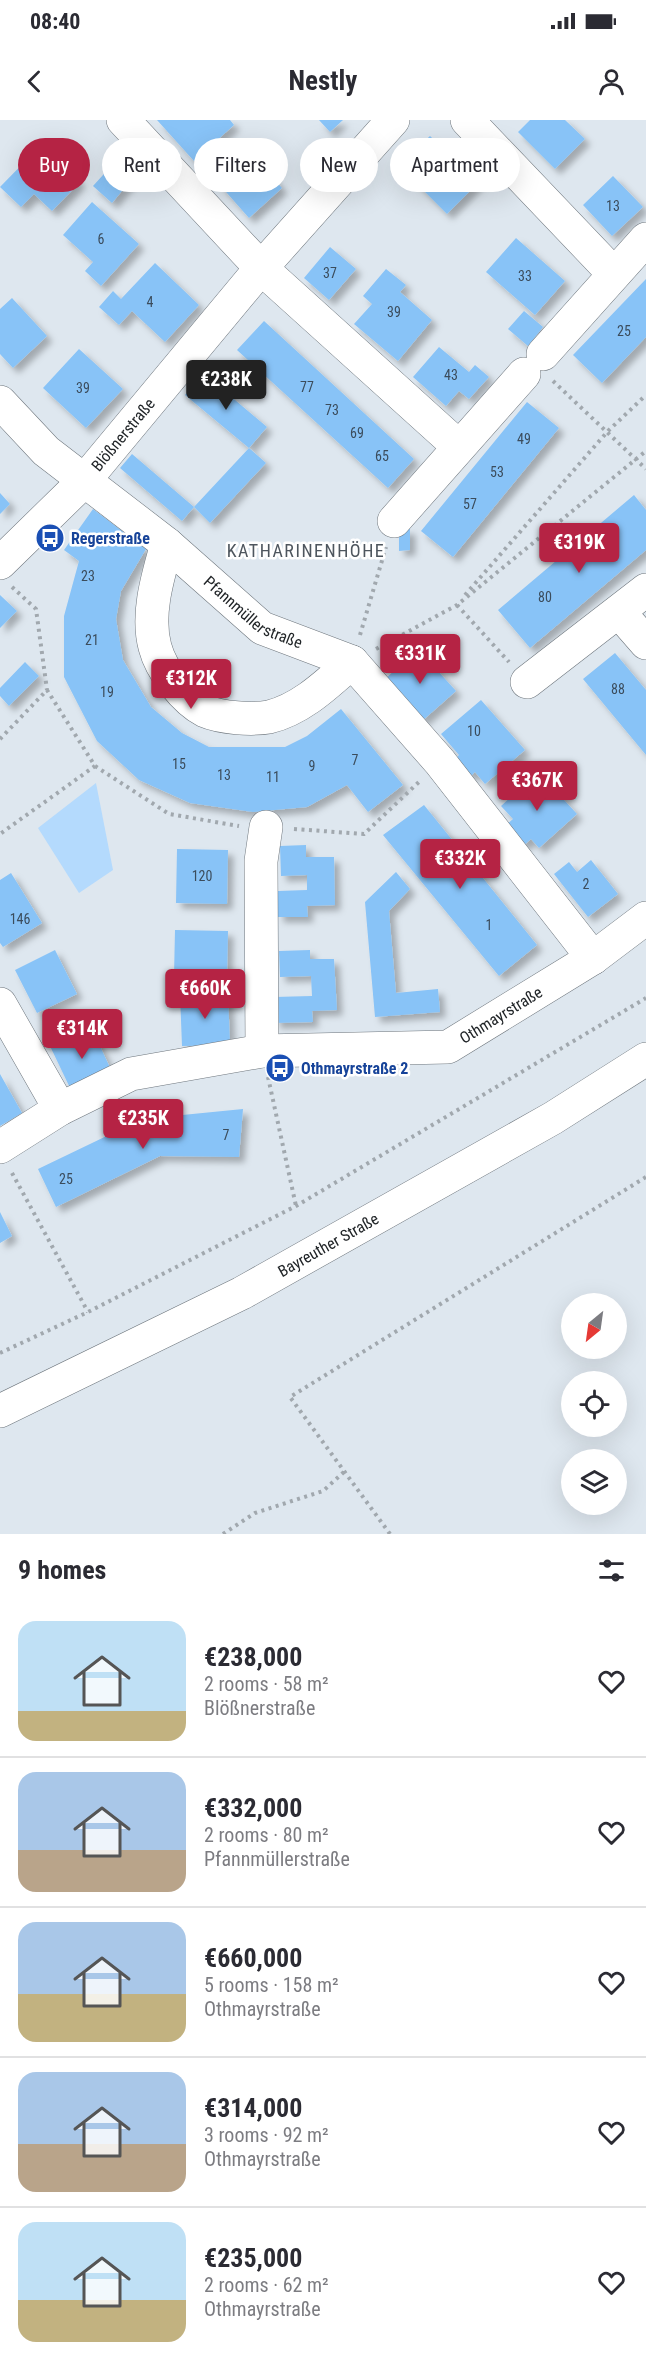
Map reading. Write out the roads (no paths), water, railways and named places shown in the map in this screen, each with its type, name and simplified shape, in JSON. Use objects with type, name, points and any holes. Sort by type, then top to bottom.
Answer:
[{"type":"street","points":[[123,120],[261,268],[458,446]]},
{"type":"street","name":"Blößnerstraße","points":[[4,573],[84,481],[261,268],[393,120]]},
{"type":"street","points":[[467,120],[614,274]]},
{"type":"street","points":[[394,521],[458,446],[540,369],[614,274],[646,239]]},
{"type":"street","points":[[0,402],[46,451],[84,481]]},
{"type":"street","name":"Pfannmüllerstraße","points":[[84,481],[167,544],[262,628],[352,662],[440,762],[593,958]]},
{"type":"street","points":[[167,544],[153,594],[155,647],[171,682],[205,711],[237,717],[269,717],[310,698],[352,662]]},
{"type":"street","points":[[527,682],[646,590]]},
{"type":"street","points":[[619,612],[646,643]]},
{"type":"street","points":[[262,1051],[261,861],[266,827]]},
{"type":"street","name":"Othmayrstraße","points":[[6,1159],[60,1109],[131,1074],[262,1051],[448,1047],[593,958],[646,918]]},
{"type":"street","points":[[0,1004],[60,1109]]},
{"type":"street","name":"Bayreuther Straße","points":[[0,1411],[242,1293],[553,1118],[646,1059]]},
{"type":"place","name":"Regerstraße","points":[[50,538]]},
{"type":"place","name":"Othmayrstraße 2","points":[[280,1068]]},
{"type":"district","name":"KATHARINENHÖHE","points":[[306,551]]}]
